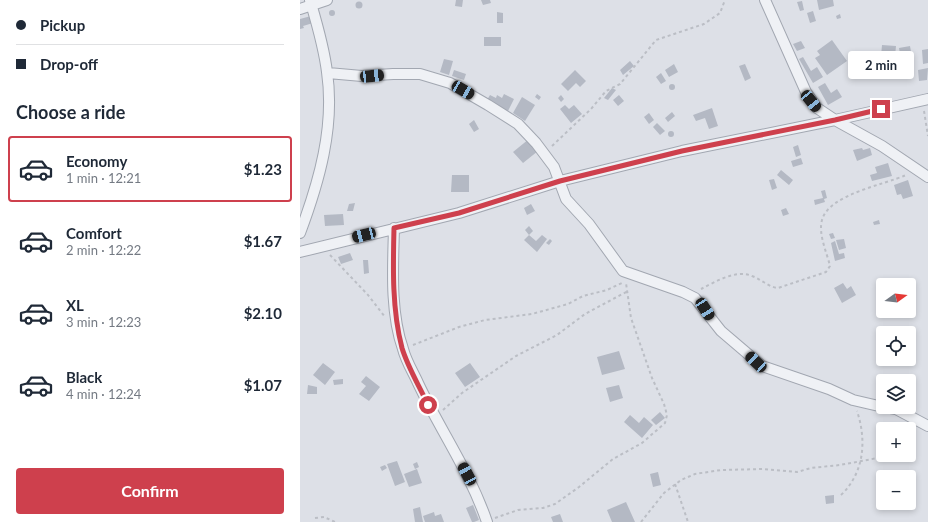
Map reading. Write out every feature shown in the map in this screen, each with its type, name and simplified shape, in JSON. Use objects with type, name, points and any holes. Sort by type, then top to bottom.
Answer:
[{"type":"street","points":[[300,9],[311,3],[326,0]]},
{"type":"street","points":[[765,0],[809,96],[817,108],[835,120],[882,146],[928,177]]},
{"type":"street","points":[[300,233],[317,186],[327,138],[328,73],[322,42],[311,3]]},
{"type":"street","points":[[328,73],[362,76],[414,74],[450,83],[510,118],[532,138],[547,156],[560,181],[566,199],[589,224],[624,276],[689,295],[699,302],[721,331],[762,366],[829,389],[853,400],[876,405]]},
{"type":"street","points":[[300,252],[459,213],[560,181],[682,151],[835,120],[925,99]]},
{"type":"street","points":[[394,228],[396,316],[403,350],[434,417],[467,474],[487,521]]},
{"type":"street","points":[[905,414],[928,426]]},
{"type":"path","points":[[547,156],[551,147],[592,109],[606,91],[620,84],[626,78],[656,40],[704,24],[720,13],[725,0]]},
{"type":"path","points":[[925,99],[928,136]]},
{"type":"path","points":[[689,295],[725,278],[741,274],[751,275],[778,288],[826,272],[830,266],[823,239],[821,221],[828,210],[842,199],[916,170]]},
{"type":"path","points":[[320,246],[368,295],[386,319],[398,331]]},
{"type":"path","points":[[403,350],[459,327],[484,320],[532,314],[568,304],[584,296],[607,290],[624,276],[628,291],[631,318],[652,378],[666,409],[667,419],[665,424],[642,443],[613,459],[579,487],[555,504],[543,508],[518,510],[487,521]]},
{"type":"path","points":[[434,417],[462,393],[516,356],[557,335],[585,314],[628,291]]},
{"type":"path","points":[[841,495],[851,485],[856,476],[863,446],[861,429],[853,400]]},
{"type":"path","points":[[641,522],[664,493],[675,484],[695,474],[709,471],[763,469],[797,472],[811,468],[876,458]]},
{"type":"path","points":[[675,484],[688,522]]},
{"type":"path","points":[[315,518],[324,516],[335,522]]},
{"type":"building","points":[[456,0],[463,0],[462,7],[455,6]]},
{"type":"building","points":[[481,0],[490,0],[491,3],[483,5]]},
{"type":"building","points":[[817,0],[833,0],[834,6],[819,10]]},
{"type":"building","points":[[802,1],[804,10],[800,11],[797,2]]},
{"type":"building","points":[[359,2],[362,5],[359,8],[356,5]]},
{"type":"building","points":[[332,10],[335,13],[332,16],[329,13]]},
{"type":"building","points":[[813,11],[816,21],[810,23],[807,13]]},
{"type":"building","points":[[497,12],[503,13],[503,23],[497,23]]},
{"type":"building","points":[[840,14],[841,18],[837,19],[836,16]]},
{"type":"building","points":[[311,16],[313,23],[303,26],[304,28],[300,29],[300,19]]},
{"type":"building","points":[[484,37],[501,37],[501,46],[484,46]]},
{"type":"building","points":[[832,40],[847,61],[827,75],[815,58],[820,55],[817,51]]},
{"type":"building","points":[[801,41],[805,48],[797,51],[793,44]]},
{"type":"building","points":[[882,45],[896,46],[895,56],[881,56]]},
{"type":"building","points":[[910,46],[913,63],[902,65],[899,48]]},
{"type":"building","points":[[928,49],[928,63],[923,64],[922,50]]},
{"type":"building","points":[[803,57],[811,71],[817,67],[823,77],[813,83],[799,59]]},
{"type":"building","points":[[444,59],[453,61],[449,75],[440,72]]},
{"type":"building","points":[[879,59],[885,61],[883,67],[877,66]]},
{"type":"building","points":[[630,61],[634,66],[623,75],[620,70]]},
{"type":"building","points":[[674,64],[678,72],[669,77],[665,70]]},
{"type":"building","points":[[745,64],[751,78],[745,81],[739,66]]},
{"type":"building","points":[[900,65],[901,70],[895,72],[893,67]]},
{"type":"building","points":[[928,68],[927,80],[919,81],[918,70]]},
{"type":"building","points":[[454,70],[466,74],[464,80],[452,76]]},
{"type":"building","points":[[575,70],[586,81],[580,87],[576,83],[568,91],[561,84]]},
{"type":"building","points":[[661,73],[666,81],[661,84],[656,77]]},
{"type":"building","points":[[825,83],[831,93],[837,89],[842,97],[828,105],[818,87]]},
{"type":"building","points":[[672,84],[675,87],[672,90],[669,87]]},
{"type":"building","points":[[612,88],[616,90],[608,100],[604,98]]},
{"type":"building","points":[[504,94],[514,99],[508,111],[487,100],[490,95],[496,98],[497,95],[502,98]]},
{"type":"building","points":[[537,94],[541,97],[539,100],[535,97]]},
{"type":"building","points":[[561,95],[564,99],[561,102],[558,98]]},
{"type":"building","points":[[619,95],[624,101],[618,106],[613,100]]},
{"type":"building","points":[[522,97],[535,105],[525,121],[513,113]]},
{"type":"building","points":[[565,105],[569,109],[574,105],[582,114],[571,123],[560,109]]},
{"type":"building","points":[[712,108],[718,126],[709,129],[705,118],[696,121],[693,115]]},
{"type":"building","points":[[672,112],[675,116],[668,122],[665,118]]},
{"type":"building","points":[[649,113],[654,120],[649,124],[644,117]]},
{"type":"building","points":[[474,120],[479,129],[474,132],[469,124]]},
{"type":"building","points":[[657,123],[665,131],[660,135],[653,127]]},
{"type":"building","points":[[671,131],[674,134],[671,137],[668,134]]},
{"type":"building","points":[[529,139],[538,151],[523,163],[513,152]]},
{"type":"building","points":[[798,145],[801,155],[796,157],[793,147]]},
{"type":"building","points":[[862,148],[863,150],[870,148],[872,155],[857,161],[853,150]]},
{"type":"building","points":[[801,158],[803,164],[793,167],[791,161]]},
{"type":"building","points":[[888,163],[892,176],[872,181],[870,175],[877,173],[875,167]]},
{"type":"building","points":[[781,170],[793,180],[789,185],[777,175]]},
{"type":"building","points":[[452,175],[469,175],[469,192],[451,192]]},
{"type":"building","points":[[774,179],[777,188],[772,190],[769,180]]},
{"type":"building","points":[[908,180],[913,196],[903,199],[901,194],[897,195],[894,185]]},
{"type":"building","points":[[825,190],[827,198],[824,199],[825,202],[815,205],[814,200],[823,198],[821,191]]},
{"type":"building","points":[[355,203],[353,211],[347,211],[349,204]]},
{"type":"building","points":[[531,204],[535,211],[527,215],[524,208]]},
{"type":"building","points":[[786,208],[789,214],[783,216],[781,210]]},
{"type":"building","points":[[343,214],[344,225],[325,226],[324,215]]},
{"type":"building","points":[[879,220],[880,224],[874,225],[873,222]]},
{"type":"building","points":[[529,226],[533,231],[529,235],[525,230]]},
{"type":"building","points":[[833,233],[835,238],[831,239],[829,234]]},
{"type":"building","points":[[529,235],[536,241],[542,235],[547,239],[537,252],[524,240]]},
{"type":"building","points":[[550,239],[552,241],[549,245],[546,243]]},
{"type":"building","points":[[844,239],[846,248],[839,250],[836,240]]},
{"type":"building","points":[[835,241],[839,254],[844,253],[845,258],[835,261],[831,243]]},
{"type":"building","points":[[350,253],[353,260],[341,264],[338,257]]},
{"type":"building","points":[[363,260],[368,260],[369,273],[364,274]]},
{"type":"building","points":[[843,283],[847,289],[851,286],[856,295],[842,303],[834,288]]},
{"type":"building","points":[[619,351],[625,369],[602,375],[597,357]]},
{"type":"building","points":[[323,363],[335,372],[325,385],[313,375]]},
{"type":"building","points":[[470,363],[480,377],[465,387],[455,373]]},
{"type":"building","points":[[366,376],[380,387],[369,401],[359,394],[366,386],[361,382]]},
{"type":"building","points":[[343,379],[343,384],[334,385],[333,380]]},
{"type":"building","points":[[308,385],[317,387],[317,394],[307,394]]},
{"type":"building","points":[[619,385],[623,398],[610,402],[606,388]]},
{"type":"building","points":[[660,412],[665,418],[656,425],[651,420]]},
{"type":"building","points":[[630,415],[639,423],[644,417],[653,425],[642,438],[624,422]]},
{"type":"building","points":[[397,461],[405,482],[395,486],[387,464]]},
{"type":"building","points":[[417,462],[419,467],[415,469],[413,464]]},
{"type":"building","points":[[385,465],[387,468],[382,471],[380,467]]},
{"type":"building","points":[[417,469],[422,483],[409,487],[404,474]]},
{"type":"building","points":[[658,472],[661,485],[653,487],[650,474]]},
{"type":"building","points":[[834,495],[834,503],[826,504],[825,496]]},
{"type":"building","points":[[626,502],[635,522],[612,522],[607,510]]},
{"type":"building","points":[[473,505],[479,520],[472,522],[466,508]]},
{"type":"building","points":[[420,507],[423,522],[415,522],[413,509]]},
{"type":"building","points":[[434,512],[435,516],[441,514],[444,522],[425,522],[423,516]]},
{"type":"building","points":[[560,514],[563,522],[553,522],[551,517]]},
{"type":"route","points":[[428,405],[403,350],[398,331],[396,316],[394,228],[459,213],[560,181],[682,151],[835,120],[881,109]]}]
